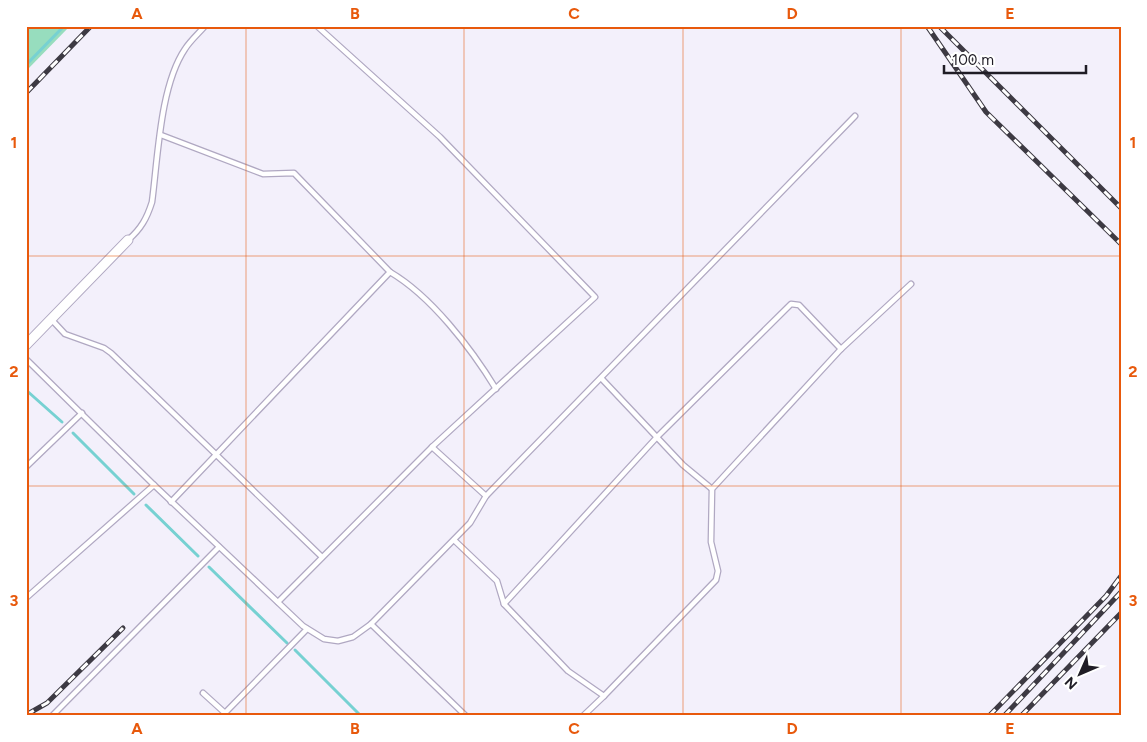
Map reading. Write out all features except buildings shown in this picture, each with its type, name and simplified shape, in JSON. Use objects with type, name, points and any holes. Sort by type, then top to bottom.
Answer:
[{"type":"street","points":[[26,345],[128,240]]},
{"type":"lane","points":[[128,240],[139,230],[147,217],[152,202],[165,100],[174,70],[185,48],[205,26]]},
{"type":"lane","points":[[278,602],[432,447],[594,297],[440,137],[317,26]]},
{"type":"lane","points":[[26,359],[171,502],[308,629],[324,639],[338,641],[353,637],[371,624],[454,540],[470,523],[486,496],[602,379],[855,116]]},
{"type":"lane","points":[[161,135],[263,174],[294,173],[390,272],[410,284],[475,354],[496,389]]},
{"type":"lane","points":[[171,502],[390,272]]},
{"type":"lane","points":[[583,716],[716,580],[718,571],[711,542],[712,489],[841,349],[912,284]]},
{"type":"lane","points":[[504,604],[658,437],[792,304],[799,305],[841,349]]},
{"type":"lane","points":[[51,319],[65,334],[104,348],[111,353],[322,558]]},
{"type":"lane","points":[[602,379],[683,465],[712,489]]},
{"type":"lane","points":[[26,467],[82,413]]},
{"type":"lane","points":[[432,447],[486,496]]},
{"type":"lane","points":[[26,598],[154,485]]},
{"type":"lane","points":[[454,540],[498,581],[504,604],[568,671],[604,696]]},
{"type":"lane","points":[[52,716],[219,546]]},
{"type":"lane","points":[[371,624],[466,716]]},
{"type":"lane","points":[[202,692],[224,714],[308,629]]},
{"type":"green space","points":[[26,26],[70,26],[26,71]]},
{"type":"waterway","points":[[26,65],[64,26]]},
{"type":"waterway","points":[[26,390],[62,422]]},
{"type":"waterway","points":[[73,433],[134,494]]},
{"type":"waterway","points":[[146,505],[198,556]]},
{"type":"waterway","points":[[209,567],[287,643]]},
{"type":"waterway","points":[[295,650],[361,716]]},
{"type":"railway","points":[[26,93],[91,26]]},
{"type":"railway","points":[[927,26],[986,112],[1121,244]]},
{"type":"railway","points":[[939,26],[1121,208]]},
{"type":"railway","points":[[989,716],[1106,596],[1121,576]]},
{"type":"railway","points":[[1004,716],[1121,592]]},
{"type":"railway","points":[[1021,716],[1121,613]]},
{"type":"railway","points":[[26,715],[47,703],[123,628]]}]
